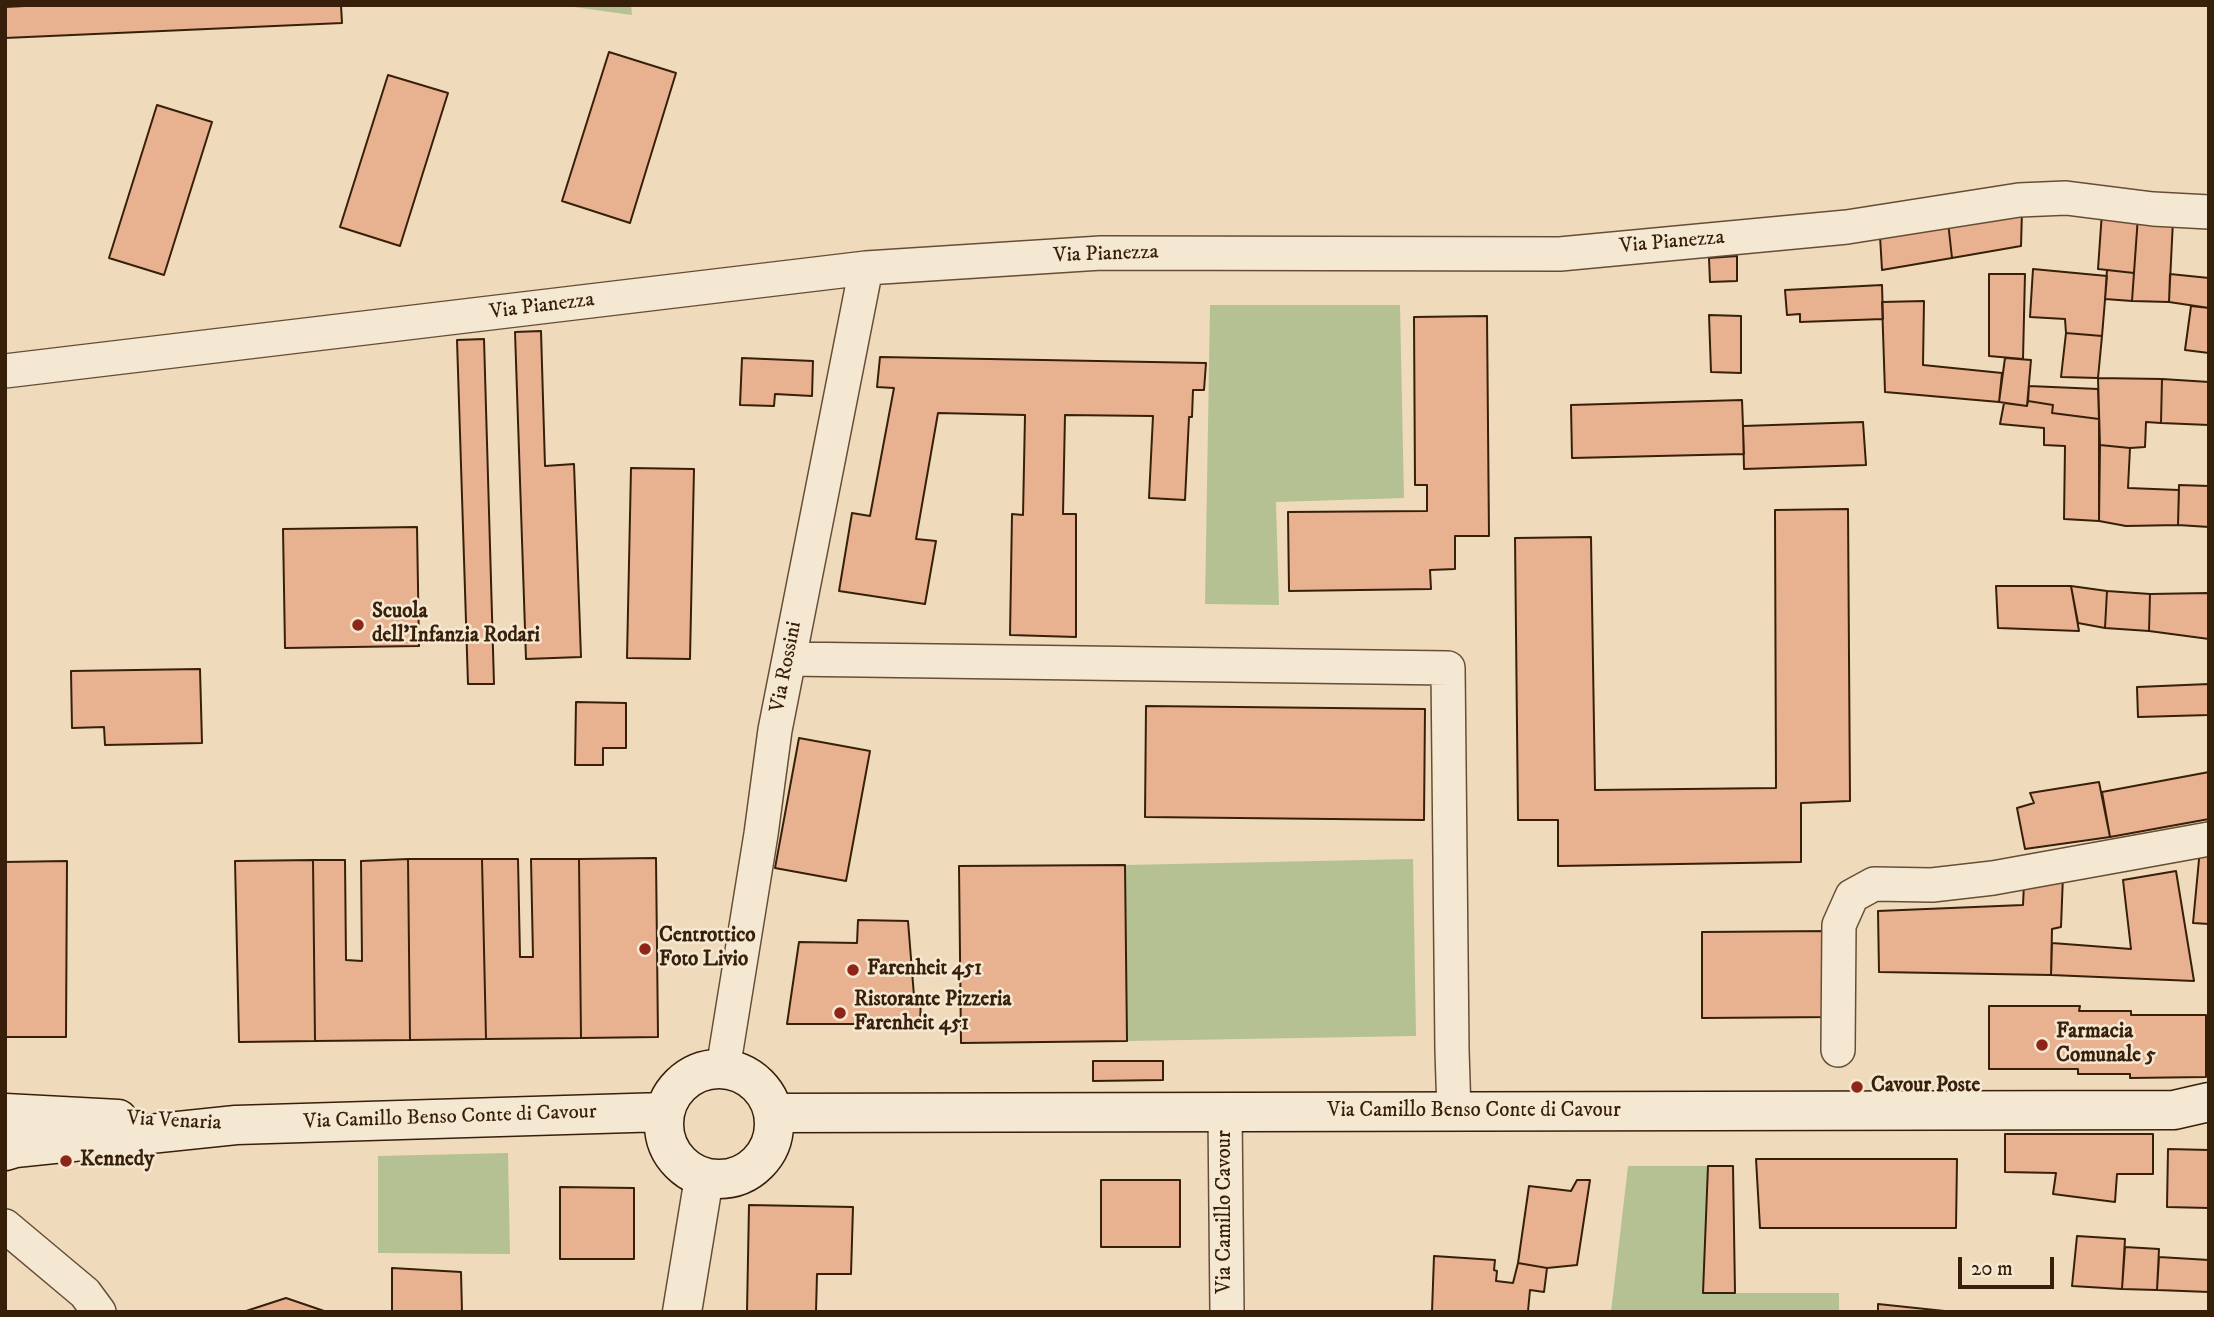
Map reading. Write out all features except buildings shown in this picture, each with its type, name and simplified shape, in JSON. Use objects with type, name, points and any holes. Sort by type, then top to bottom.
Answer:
[{"type":"main road","points":[[723,1069],[740,1073],[755,1083],[767,1096],[773,1113],[774,1132],[768,1149],[757,1165],[741,1175],[723,1180],[704,1178],[689,1171],[676,1160],[667,1146],[663,1129],[664,1112],[679,1085],[692,1075],[723,1069]]},
{"type":"main road","name":"Via Camillo Benso Conte di Cavour","points":[[773,1113],[2197,1110]]},
{"type":"main road","name":"Via Camillo Benso Conte di Cavour","points":[[236,1125],[664,1112]]},
{"type":"main road","name":"Via Venaria","points":[[5,1113],[236,1125]]},
{"type":"main road","name":"Via Venaria","points":[[5,1151],[236,1125]]},
{"type":"main road","points":[[682,1312],[704,1178]]},
{"type":"street","name":"Via Pianezza","points":[[5,371],[866,268],[1101,253],[1560,254],[1847,227],[2019,200],[2066,198],[2153,209],[2209,212]]},
{"type":"street","name":"Via Rossini","points":[[723,1069],[775,730],[866,268]]},
{"type":"street","points":[[789,659],[1448,668],[1454,1112]]},
{"type":"street","points":[[1838,1050],[1839,925],[1852,896],[1874,884],[1932,884],[1993,878],[2209,839]]},
{"type":"street","name":"Via Camillo Cavour","points":[[1225,1112],[1227,1312]]},
{"type":"street","points":[[5,1226],[85,1293],[99,1312]]},
{"type":"green space","points":[[559,5],[631,5],[632,15]]},
{"type":"green space","points":[[1210,305],[1400,305],[1404,498],[1276,502],[1279,605],[1205,604]]},
{"type":"green space","points":[[1413,859],[1416,1036],[1127,1041],[1125,865]]},
{"type":"green space","points":[[508,1153],[510,1254],[378,1253],[378,1156]]},
{"type":"green space","points":[[1628,1166],[1708,1166],[1703,1293],[1839,1293],[1839,1312],[1611,1312]]},
{"type":"place","name":"Scuola dell'Infanzia Rodari","points":[[358,625]]},
{"type":"place","name":"Centrottico Foto Livio","points":[[645,949]]},
{"type":"place","name":"Farenheit 451","points":[[853,970]]},
{"type":"place","name":"Ristorante Pizzeria Farenheit 451","points":[[840,1013]]},
{"type":"place","name":"Farmacia Comunale 5","points":[[2042,1045]]},
{"type":"place","name":"Cavour Poste","points":[[1857,1087]]},
{"type":"place","name":"Kennedy","points":[[66,1161]]}]
